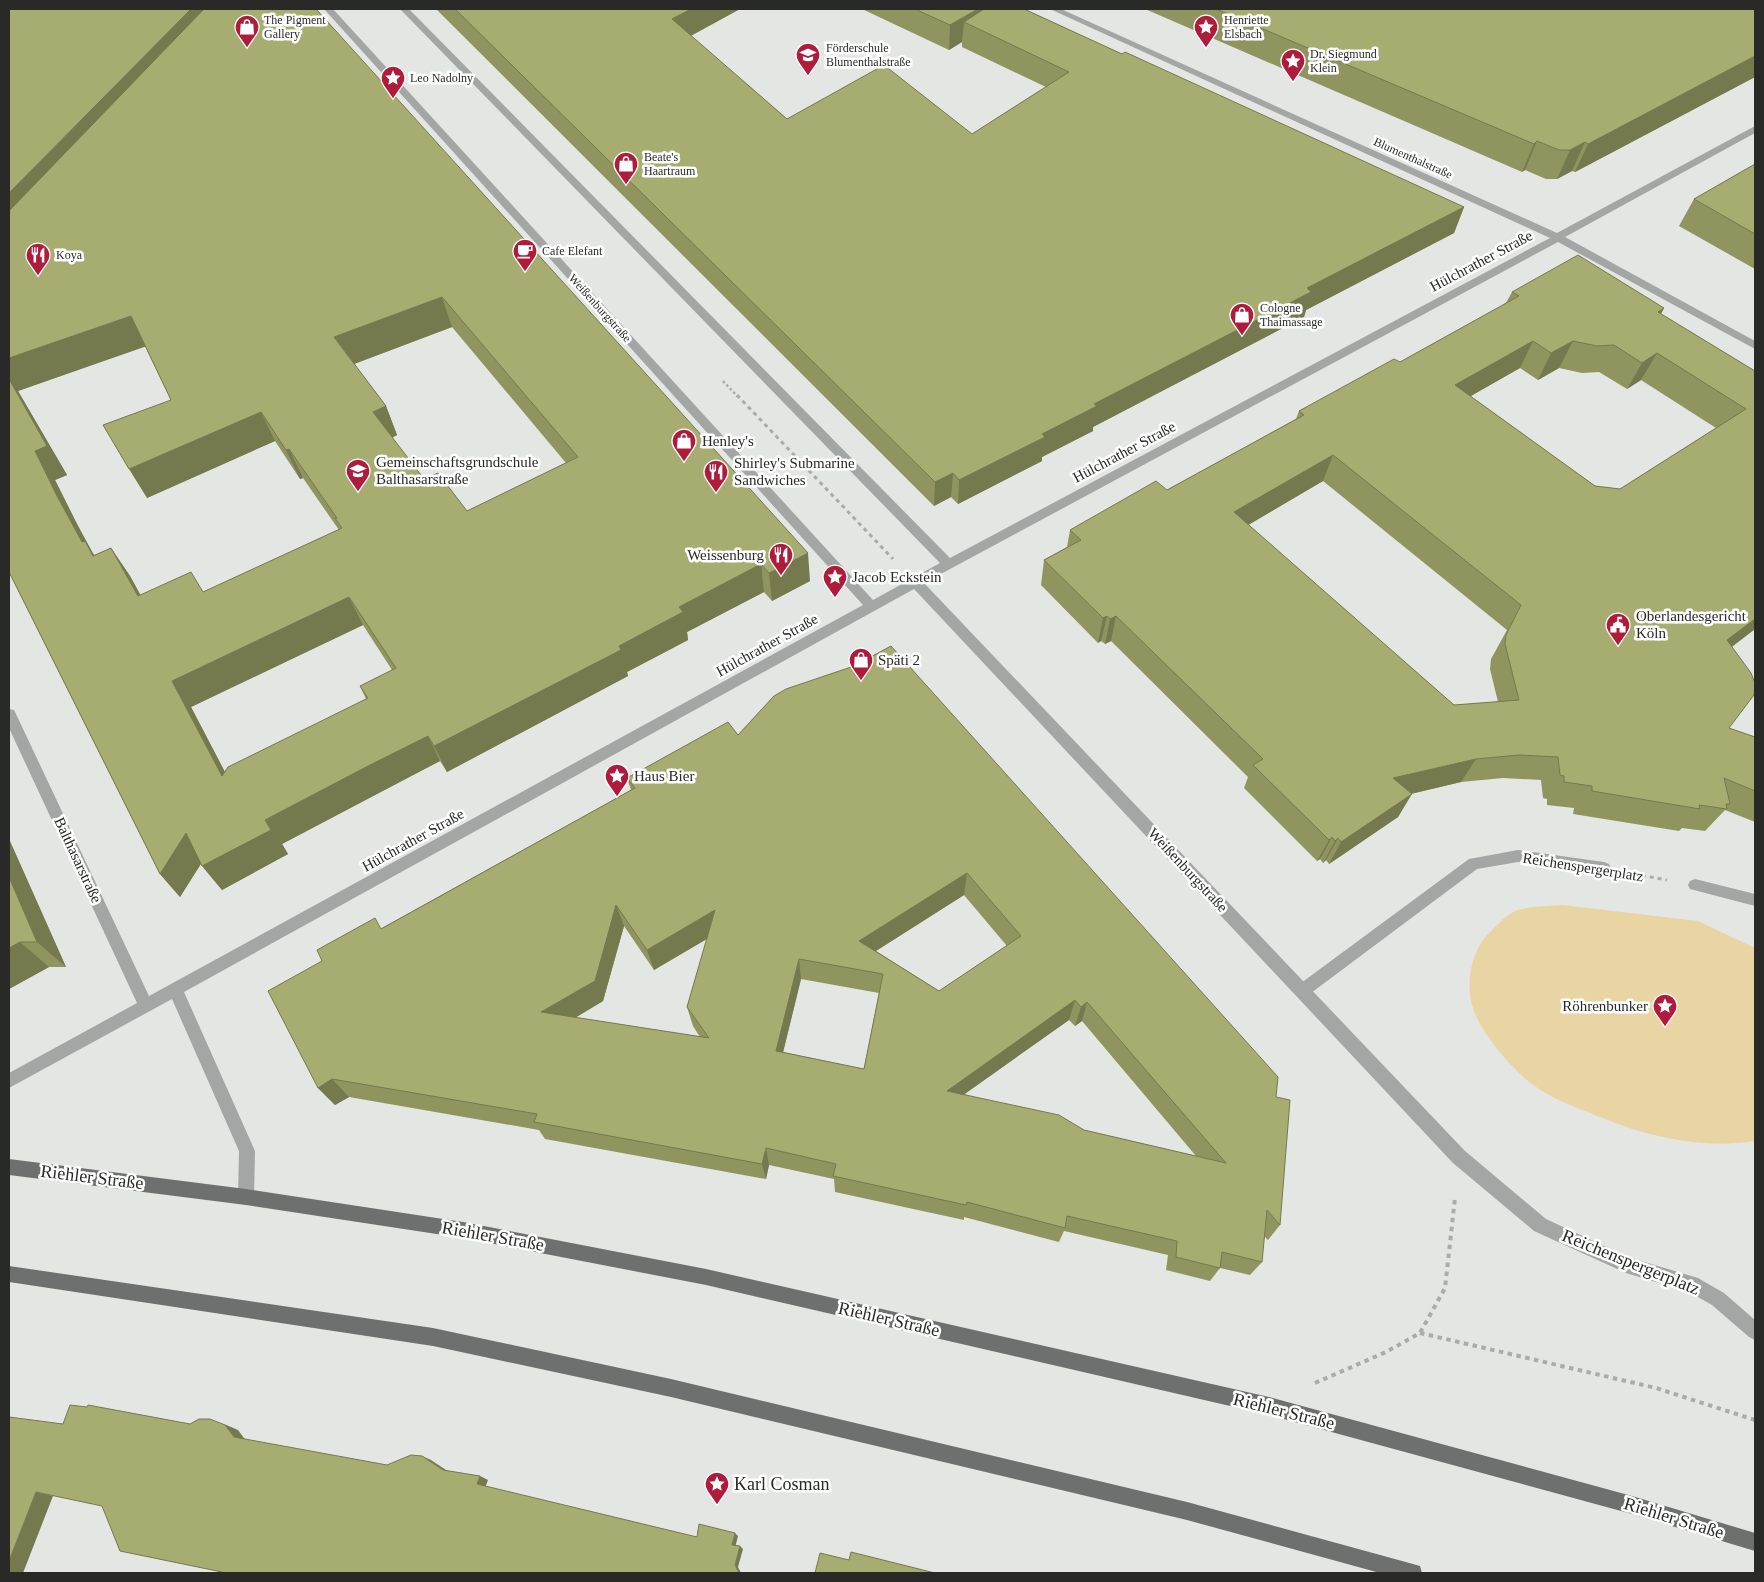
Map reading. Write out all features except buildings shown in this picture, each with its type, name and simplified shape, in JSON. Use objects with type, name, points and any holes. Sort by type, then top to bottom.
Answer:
[{"type":"main road","name":"Riehler Straße","points":[[9,1167],[246,1197],[463,1230],[706,1277],[1269,1406],[1632,1505],[1755,1542]]},
{"type":"main road","points":[[9,1274],[443,1339],[671,1388],[1168,1506],[1388,1570],[1413,1573]]},
{"type":"street","name":"Weißenburgstraße","points":[[328,9],[872,607]]},
{"type":"street","points":[[404,9],[949,564]]},
{"type":"street","name":"Blumenthalstraße","points":[[1054,9],[1559,238],[1755,346]]},
{"type":"street","name":"Hülchrather Straße","points":[[9,1081],[949,564],[1559,238],[1755,128]]},
{"type":"street","name":"Weißenburgstraße","points":[[916,583],[1459,1157]]},
{"type":"street","name":"Balthasarstraße","points":[[9,714],[146,1005]]},
{"type":"street","name":"Reichenspergerplatz","points":[[1302,991],[1474,862],[1518,856],[1604,868]]},
{"type":"street","points":[[1695,885],[1755,900]]},
{"type":"street","points":[[175,990],[246,1151],[246,1197]]},
{"type":"street","name":"Reichenspergerplatz","points":[[1459,1157],[1540,1225],[1626,1265],[1692,1284],[1718,1299],[1755,1331]]},
{"type":"path","name":"Reichenspergerplatz","points":[[1604,868],[1695,885]]},
{"type":"path","points":[[1269,1406],[1345,1368],[1386,1352],[1420,1333],[1445,1288],[1459,1157]]},
{"type":"path","points":[[1420,1333],[1656,1388],[1755,1420]]},
{"type":"shaded area","points":[[1563,905],[1698,921],[1755,948],[1755,1141],[1712,1144],[1691,1142],[1671,1139],[1630,1128],[1576,1108],[1549,1095],[1528,1081],[1500,1052],[1484,1031],[1471,1001],[1471,968],[1478,947],[1500,922],[1518,910],[1540,906]]},
{"type":"place","name":"The Pigment Gallery","points":[[247,48]]},
{"type":"place","name":"Henriette Elsbach","points":[[1206,48]]},
{"type":"place","name":"Förderschule Blumenthalstraße","points":[[808,76]]},
{"type":"place","name":"Dr. Siegmund Klein","points":[[1293,82]]},
{"type":"place","name":"Leo Nadolny","points":[[393,99]]},
{"type":"place","name":"Beate's Haartraum","points":[[626,185]]},
{"type":"place","name":"Cafe Elefant","points":[[525,272]]},
{"type":"place","name":"Koya","points":[[38,276]]},
{"type":"place","name":"Cologne Thaimassage","points":[[1242,336]]},
{"type":"place","name":"Henley's","points":[[684,462]]},
{"type":"place","name":"Gemeinschaftsgrundschule Balthasarstraße","points":[[358,492]]},
{"type":"place","name":"Shirley's Submarine Sandwiches","points":[[716,493]]},
{"type":"place","name":"Weissenburg","points":[[781,576]]},
{"type":"place","name":"Jacob Eckstein","points":[[835,598]]},
{"type":"place","name":"Oberlandesgericht Köln","points":[[1618,646]]},
{"type":"place","name":"Späti 2","points":[[861,681]]},
{"type":"place","name":"Haus Bier","points":[[617,797]]},
{"type":"place","name":"Röhrenbunker","points":[[1665,1027]]},
{"type":"place","name":"Karl Cosman","points":[[717,1505]]}]
